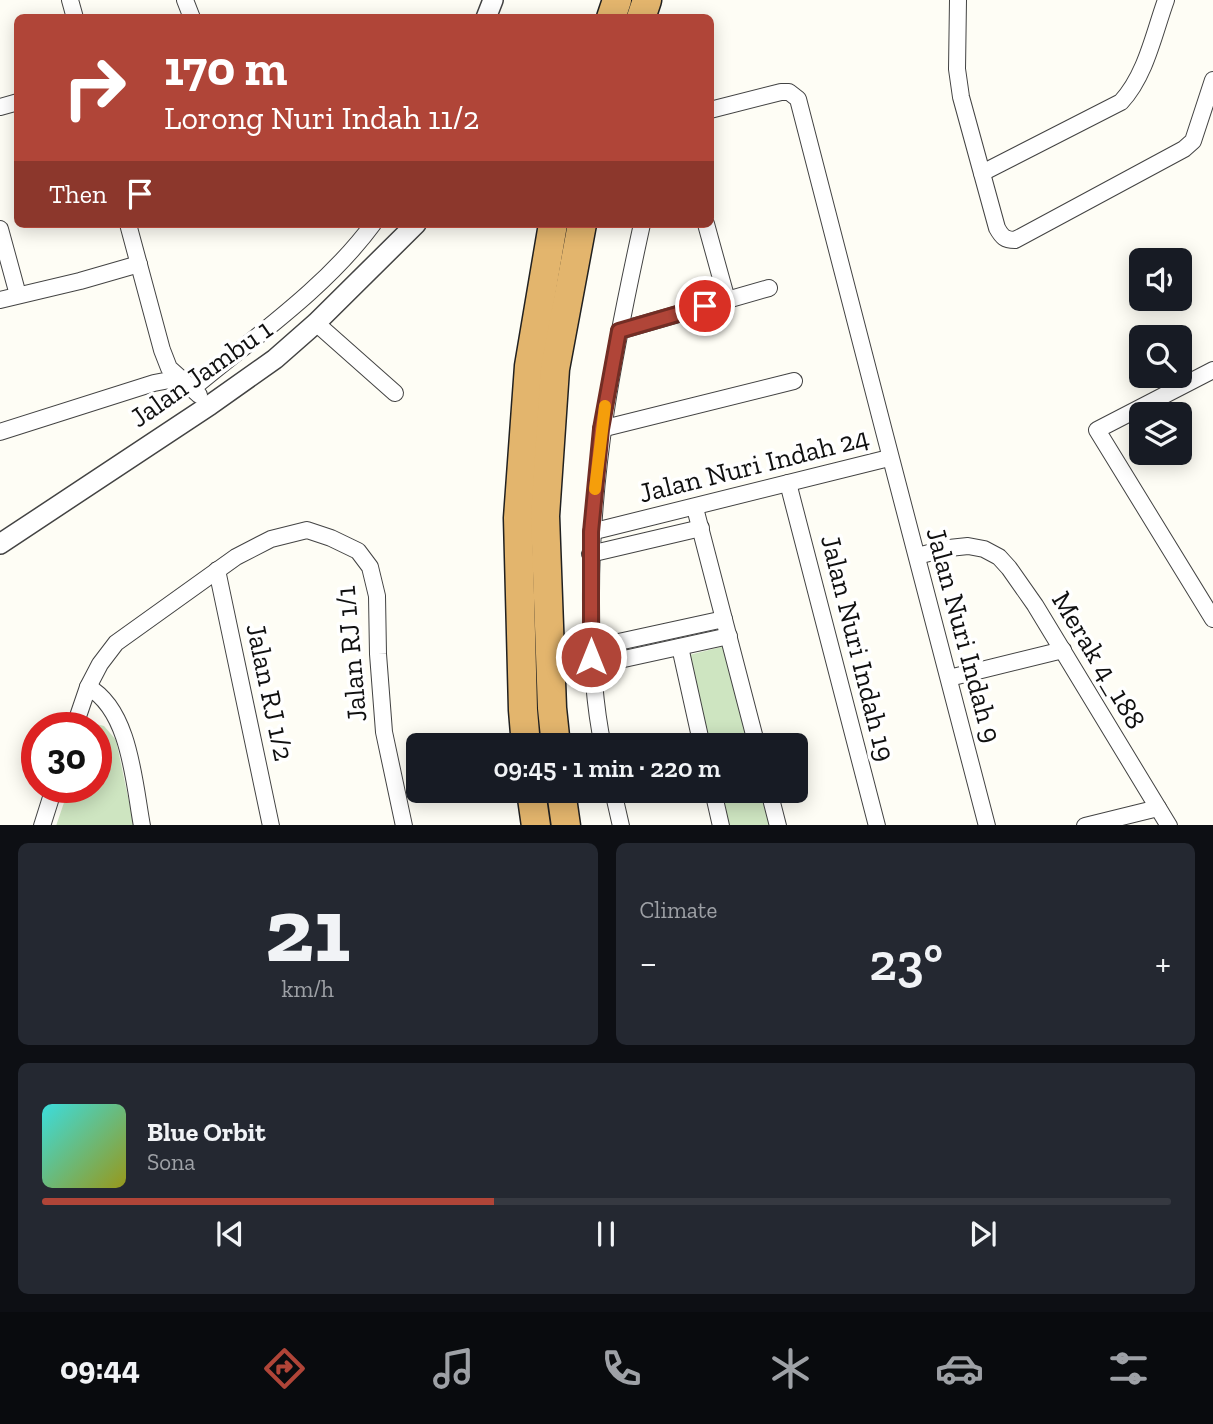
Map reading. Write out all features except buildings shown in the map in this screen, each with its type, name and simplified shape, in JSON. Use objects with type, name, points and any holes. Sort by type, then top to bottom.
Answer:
[{"type":"highway","points":[[525,733],[518,518],[529,366],[552,228]]},
{"type":"highway","points":[[555,733],[545,516],[555,369],[581,228]]},
{"type":"highway","points":[[533,803],[536,825]]},
{"type":"highway","points":[[563,803],[566,825]]},
{"type":"street","points":[[958,0],[959,83],[997,229],[1003,237],[1015,240],[1184,149],[1193,141],[1213,80]]},
{"type":"street","points":[[982,173],[1121,102],[1131,91],[1139,75],[1166,0]]},
{"type":"street","name":"Jalan Nuri Indah 9","points":[[714,109],[789,92],[798,99],[889,458],[987,825]]},
{"type":"street","points":[[129,228],[169,368],[210,405]]},
{"type":"street","points":[[0,432],[154,383],[186,384],[315,286],[357,246],[370,228]]},
{"type":"street","name":"Jalan Jambu 1","points":[[0,544],[275,359],[316,323],[411,228]]},
{"type":"street","points":[[601,733],[591,648],[591,532],[601,429],[641,228]]},
{"type":"street","points":[[707,228],[727,300]]},
{"type":"street","points":[[0,229],[18,295]]},
{"type":"street","points":[[0,300],[139,264]]},
{"type":"street","points":[[619,331],[769,288]]},
{"type":"street","points":[[316,323],[395,393]]},
{"type":"street","points":[[1213,370],[1097,430],[1213,619]]},
{"type":"street","points":[[601,429],[794,381]]},
{"type":"street","name":"Jalan Nuri Indah 24","points":[[591,532],[889,458]]},
{"type":"street","name":"Jalan Nuri Indah 19","points":[[788,483],[877,825]]},
{"type":"street","points":[[695,508],[755,733]]},
{"type":"street","points":[[590,554],[701,528]]},
{"type":"street","name":"Jalan RJ 1/1","points":[[80,712],[100,664],[116,643],[217,570],[271,539],[307,530],[331,537],[358,551],[370,567],[377,596],[384,732],[404,825]]},
{"type":"street","name":"Merak 4_188","points":[[917,556],[968,546],[984,549],[999,557],[1063,650],[1169,825]]},
{"type":"street","name":"Jalan RJ 1/2","points":[[217,570],[271,825]]},
{"type":"street","points":[[591,648],[724,619]]},
{"type":"street","points":[[592,666],[729,636]]},
{"type":"street","points":[[680,647],[699,733]]},
{"type":"street","points":[[949,678],[1063,650]]},
{"type":"street","points":[[89,687],[107,701],[120,727],[142,825]]},
{"type":"street","points":[[42,825],[49,803]]},
{"type":"street","points":[[616,803],[621,825]]},
{"type":"street","points":[[716,803],[721,825]]},
{"type":"street","points":[[772,803],[778,825]]},
{"type":"street","points":[[1085,825],[1158,808]]},
{"type":"green space","points":[[725,646],[746,733],[704,733],[685,656]]},
{"type":"green space","points":[[112,735],[116,740],[134,825],[56,825],[64,803],[112,803]]},
{"type":"green space","points":[[722,803],[764,803],[769,825],[727,825]]},
{"type":"slow traffic","points":[[595,489],[605,406]]},
{"type":"route","points":[[591,657],[591,532],[601,429],[619,331],[705,306]]}]
